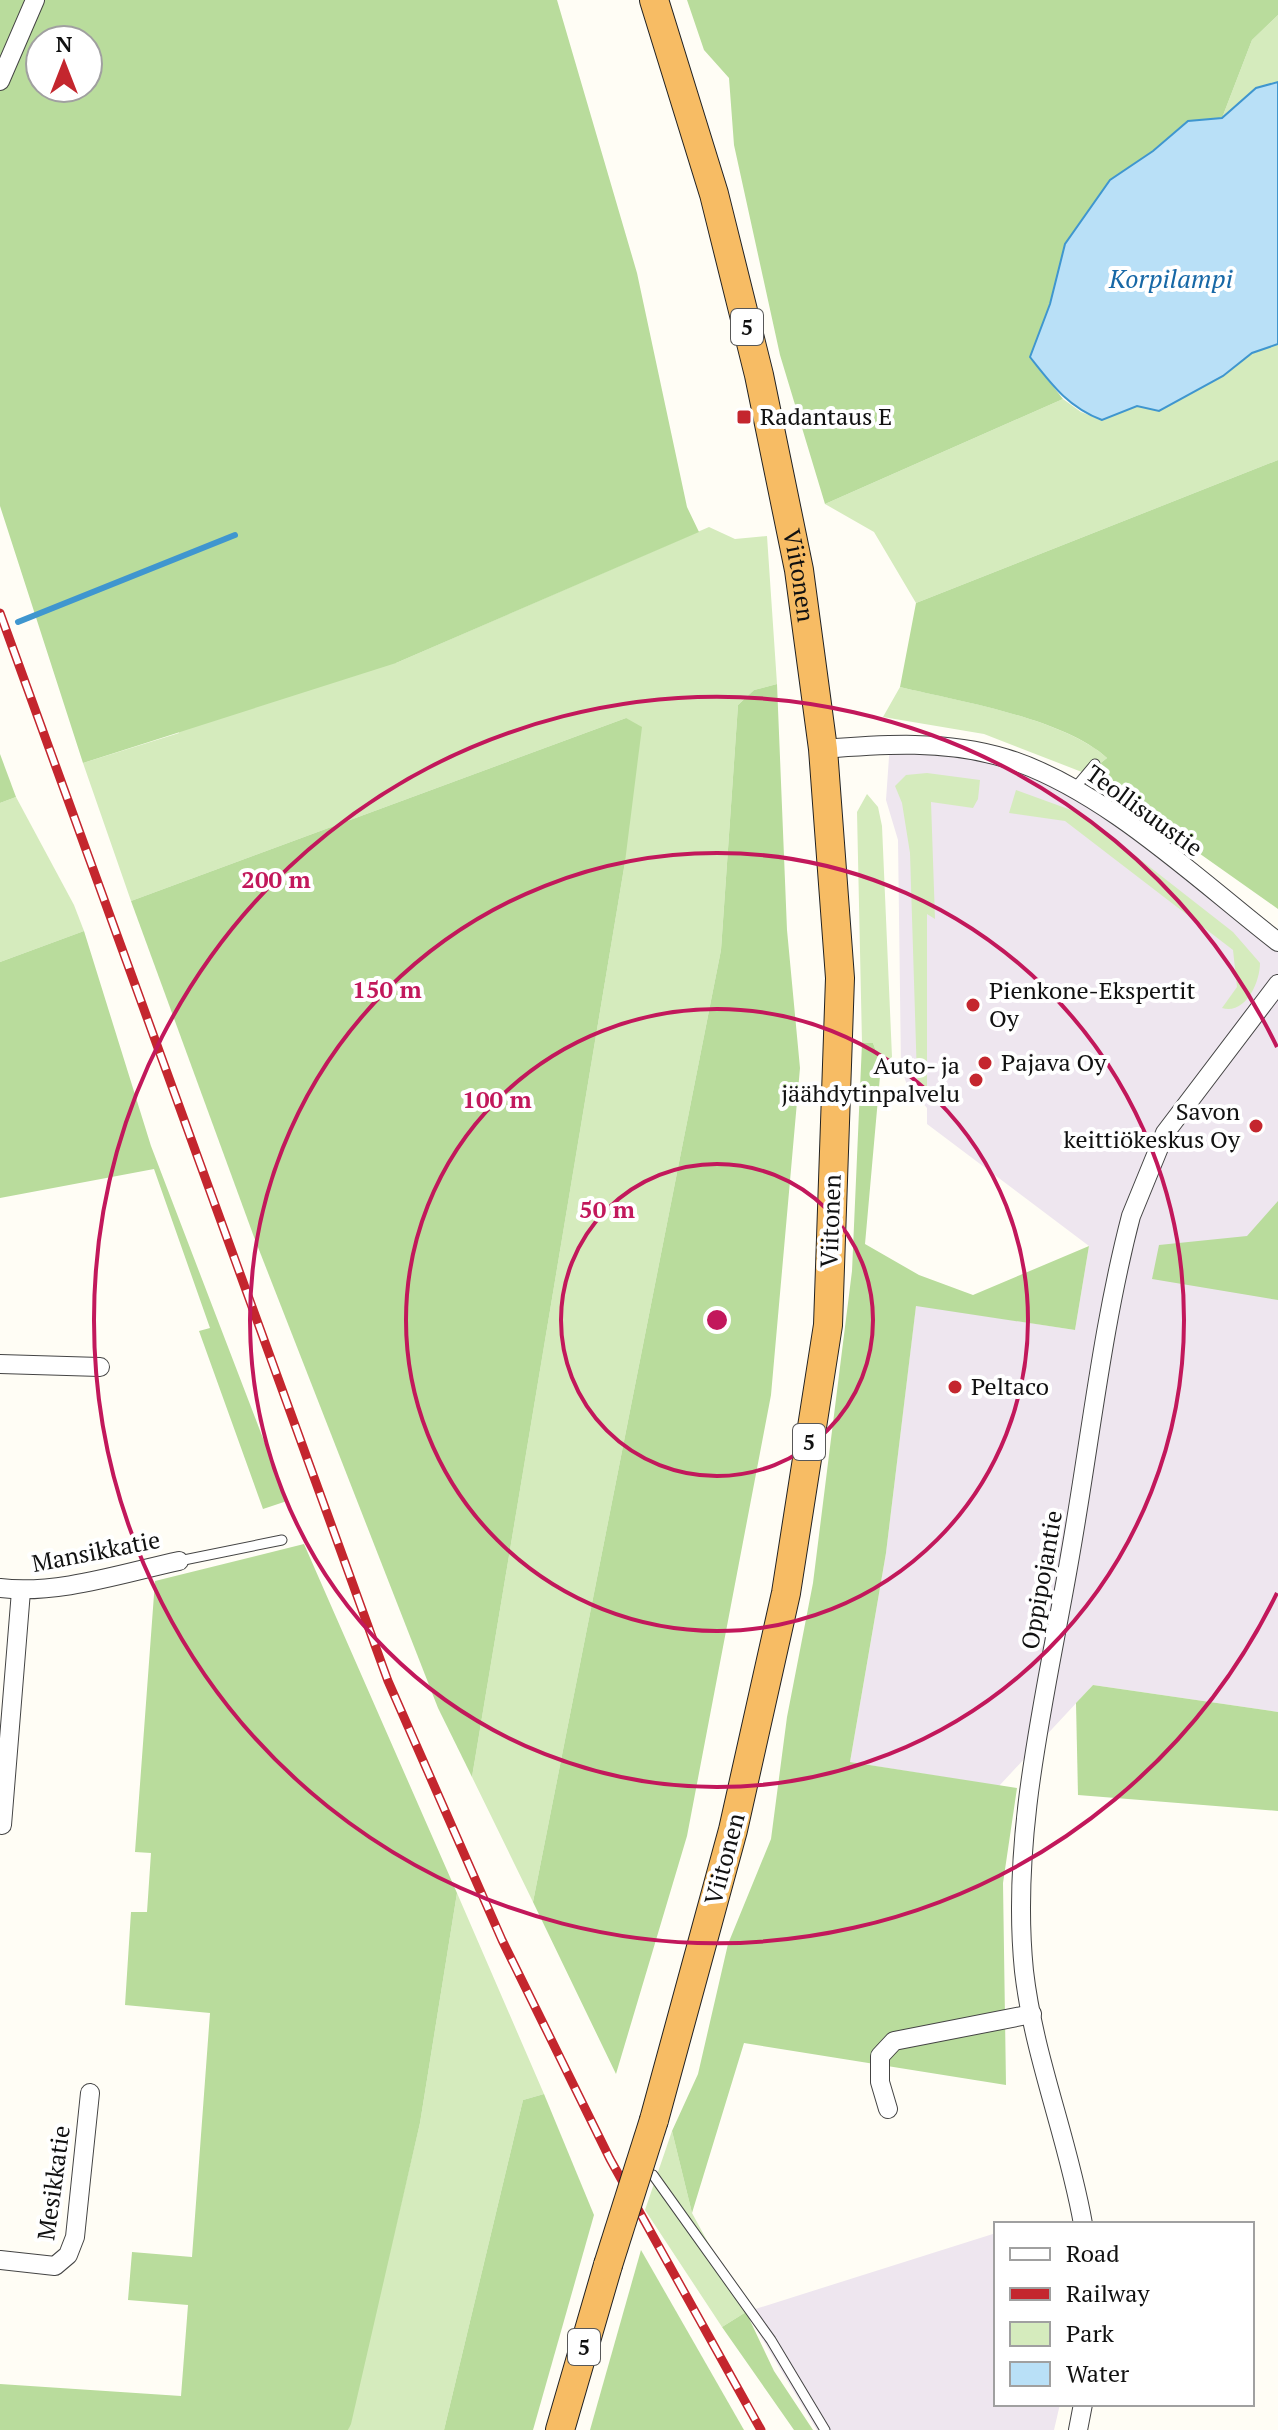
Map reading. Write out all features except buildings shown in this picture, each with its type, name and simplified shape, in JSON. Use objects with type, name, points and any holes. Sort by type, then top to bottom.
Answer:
[{"type":"highway","name":"Viitonen","points":[[560,2430],[654,2120],[764,1703],[786,1593],[828,1325],[840,978],[823,749],[799,570],[759,375],[714,194],[654,0]]},
{"type":"street","points":[[0,81],[35,0]]},
{"type":"street","name":"Teollisuustie","points":[[823,749],[890,743],[955,747],[1006,758],[1102,804],[1278,942]]},
{"type":"street","name":"Oppipojantie","points":[[1083,2222],[1075,2180],[1040,2059],[1024,1970],[1020,1873],[1035,1761],[1124,1244],[1139,1194],[1165,1133],[1278,984]]},
{"type":"street","points":[[0,1364],[100,1367]]},
{"type":"street","name":"Mansikkatie","points":[[0,1588],[21,1591],[179,1561]]},
{"type":"street","name":"Mansikkatie","points":[[2,1825],[21,1591]]},
{"type":"street","points":[[888,2109],[880,2082],[880,2056],[894,2041],[1032,2014]]},
{"type":"street","name":"Mesikkatie","points":[[0,2260],[55,2266],[68,2255],[75,2237],[90,2093]]},
{"type":"street","points":[[1078,2430],[1083,2406]]},
{"type":"lane","points":[[1074,789],[1095,764]]},
{"type":"lane","points":[[179,1561],[282,1540]]},
{"type":"lane","points":[[653,2175],[771,2340],[825,2430]]},
{"type":"shaded area","points":[[890,743],[955,747],[1102,804],[1278,942],[1278,1712],[1093,1685],[999,1786],[850,1762],[886,1553],[916,1305],[1075,1330],[1089,1246],[927,1124],[927,1108],[907,1085],[901,1067],[898,840],[886,800]]},
{"type":"shaded area","points":[[994,2234],[994,2406],[1060,2406],[1054,2430],[817,2430],[746,2312]]},
{"type":"green space","points":[[0,0],[557,0],[637,273],[687,507],[699,532],[396,663],[83,763],[0,506]]},
{"type":"green space","points":[[213,0],[240,0],[396,663],[709,527],[735,539],[767,536],[777,684],[754,690],[738,705],[721,950],[533,1902],[472,1777],[625,862],[626,718],[131,901],[83,763],[179,733],[90,104],[104,104],[104,77]]},
{"type":"green space","points":[[687,0],[1278,0],[1278,15],[1252,40],[1222,118],[1188,121],[1153,151],[1050,304],[1030,357],[1063,399],[825,504],[780,355],[734,145],[729,78],[704,50]]},
{"type":"green space","points":[[1278,15],[1278,82],[1256,88],[1222,118],[1252,40]]},
{"type":"green space","points":[[1278,344],[1278,460],[916,603],[874,532],[825,504],[1063,399],[1081,412],[1102,420],[1137,406],[1159,411],[1223,376],[1252,353]]},
{"type":"green space","points":[[1278,460],[1278,909],[1087,774],[1107,758],[1088,744],[1064,732],[1009,713],[900,687],[916,603]]},
{"type":"green space","points":[[777,684],[787,930],[800,1068],[771,1395],[687,1836],[616,2074],[533,1902],[721,950],[738,705],[754,690]]},
{"type":"green space","points":[[900,687],[1037,722],[1088,744],[1107,758],[1087,774],[984,734],[883,717]]},
{"type":"green space","points":[[626,718],[642,727],[625,862],[472,1777],[438,1708],[254,1237],[131,901]]},
{"type":"green space","points":[[0,754],[16,797],[0,803]]},
{"type":"green space","points":[[927,773],[980,780],[978,799],[973,808],[931,802],[935,919],[927,914],[927,1097],[917,1078],[910,853],[902,803],[895,786],[906,775]]},
{"type":"green space","points":[[1016,790],[1082,814],[1233,932],[1260,963],[1250,996],[1238,1007],[1222,1008],[1237,987],[1233,950],[1065,821],[1009,813]]},
{"type":"green space","points":[[867,794],[878,807],[882,826],[892,1057],[881,1065],[873,1043],[862,1043],[857,812]]},
{"type":"green space","points":[[16,797],[74,905],[84,931],[0,962],[0,803]]},
{"type":"green space","points":[[84,931],[151,1146],[287,1501],[263,1509],[199,1331],[210,1328],[154,1169],[0,1198],[0,962]]},
{"type":"green space","points":[[862,1043],[873,1043],[881,1065],[865,1244],[919,1275],[973,1295],[1089,1246],[1075,1330],[916,1306],[886,1553],[850,1762],[1017,1788],[1003,1883],[1006,2085],[744,2043],[692,2213],[672,2131],[698,2074],[728,1944],[771,1839],[787,1717],[813,1583],[852,1271]]},
{"type":"green space","points":[[1278,1201],[1278,1300],[1152,1279],[1159,1245],[1247,1236]]},
{"type":"green space","points":[[304,1544],[457,1893],[420,2123],[351,2424],[348,2430],[0,2430],[0,2384],[181,2396],[188,2305],[128,2300],[132,2252],[192,2257],[210,2013],[125,2005],[131,1912],[147,1912],[151,1853],[135,1852],[155,1581]]},
{"type":"green space","points":[[1093,1685],[1278,1712],[1278,1811],[1078,1795],[1076,1703]]},
{"type":"green space","points":[[457,1893],[544,2094],[523,2100],[444,2430],[348,2430],[420,2123]]},
{"type":"green space","points":[[544,2094],[594,2215],[533,2430],[444,2430],[523,2100]]},
{"type":"green space","points":[[672,2131],[692,2213],[746,2312],[722,2327],[645,2210]]},
{"type":"green space","points":[[641,2250],[744,2430],[590,2430]]},
{"type":"green space","points":[[746,2312],[774,2371],[813,2430],[794,2430],[722,2327]]},
{"type":"water","name":"Korpilampi","points":[[1278,82],[1278,344],[1252,353],[1223,376],[1159,411],[1137,406],[1102,420],[1090,415],[1053,386],[1030,357],[1050,304],[1065,244],[1110,180],[1153,151],[1188,121],[1222,118],[1256,88]]},
{"type":"waterway","points":[[18,622],[235,535]]},
{"type":"railway","points":[[0,613],[388,1681],[502,1940],[610,2159],[761,2430]]},
{"type":"place","name":"Radantaus E","points":[[744,417]]},
{"type":"place","name":"Pienkone-Ekspertit Oy","points":[[973,1005]]},
{"type":"place","name":"Pajava Oy","points":[[985,1063]]},
{"type":"place","name":"Auto- ja jäähdytinpalvelu","points":[[976,1080]]},
{"type":"place","name":"Savon keittiökeskus Oy","points":[[1256,1126]]},
{"type":"place","name":"Peltaco","points":[[955,1387]]}]
